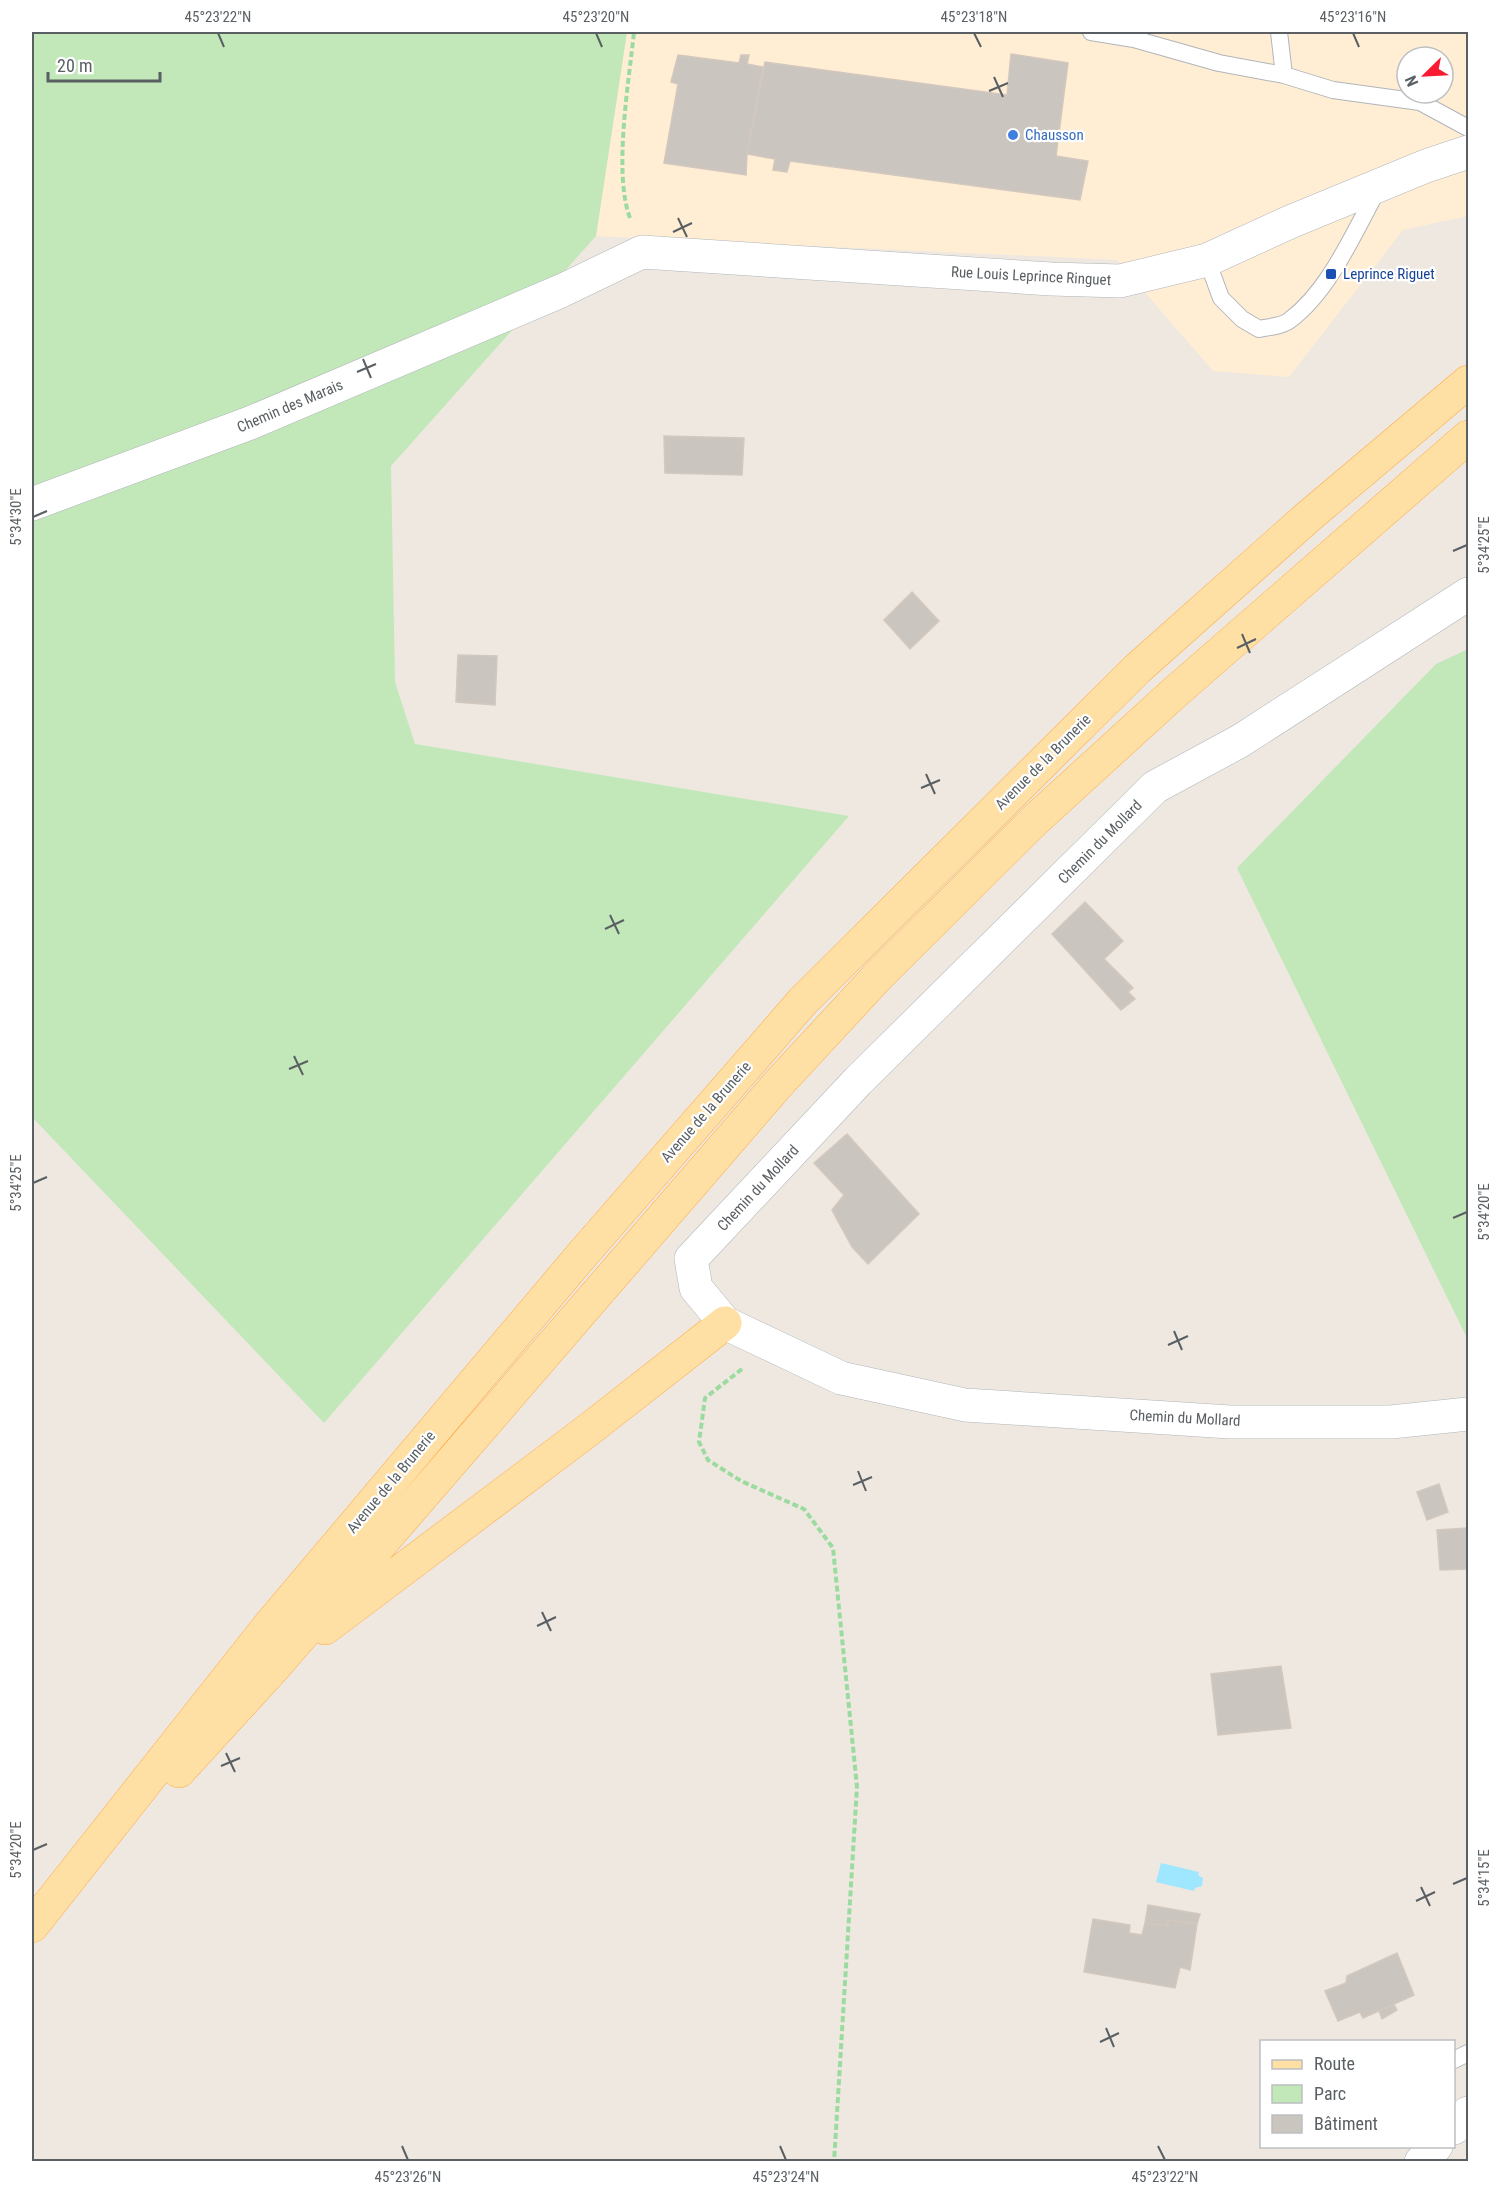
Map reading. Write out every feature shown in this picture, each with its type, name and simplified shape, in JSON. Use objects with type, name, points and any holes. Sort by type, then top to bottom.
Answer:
[{"type":"main road","name":"Avenue de la Brunerie","points":[[32,1926],[268,1626],[581,1257],[803,1001],[1137,669],[1309,516],[1468,382]]},
{"type":"main road","points":[[32,1935],[276,1665],[778,1084],[879,975],[1035,820],[1173,694],[1468,437]]},
{"type":"main road","points":[[276,1665],[577,1438],[725,1323]]},
{"type":"street","name":"Rue Louis Leprince Ringuet","points":[[642,252],[1051,279],[1120,281],[1207,260],[1381,184],[1468,152]]},
{"type":"street","name":"Chemin des Marais","points":[[32,504],[250,423],[561,291],[642,252]]},
{"type":"street","name":"Chemin du Mollard","points":[[1468,594],[1240,741],[1155,787],[858,1081],[692,1259],[696,1288],[725,1323],[841,1378],[965,1406],[1230,1422],[1391,1422],[1468,1414]]},
{"type":"street","points":[[1455,2127],[1468,2113]]},
{"type":"street","points":[[1421,2162],[1434,2148]]},
{"type":"lane","points":[[1091,32],[1134,39],[1219,63],[1284,75],[1333,90],[1420,102],[1468,128]]},
{"type":"lane","points":[[1279,32],[1284,75]]},
{"type":"lane","points":[[1207,260],[1221,298],[1242,319],[1259,329],[1289,322],[1311,300],[1331,274],[1381,184]]},
{"type":"path","points":[[634,32],[622,145],[625,204],[642,252]]},
{"type":"path","points":[[773,1344],[705,1398],[699,1442],[708,1460],[741,1481],[804,1509],[833,1548],[857,1787],[834,2162]]},
{"type":"shaded area","points":[[627,32],[1468,32],[1468,216],[1403,230],[1289,377],[1213,371],[1117,260],[596,236]]},
{"type":"green space","points":[[32,32],[627,32],[596,236],[391,466],[395,682],[415,744],[849,816],[324,1423],[32,1117]]},
{"type":"green space","points":[[1468,649],[1468,1340],[1237,868],[1436,664]]},
{"type":"water","points":[[1161,1863],[1199,1872],[1198,1875],[1203,1878],[1202,1886],[1195,1888],[1194,1891],[1156,1882]]},
{"type":"building","points":[[1011,54],[1068,63],[1056,156],[1088,161],[1080,200],[790,161],[787,172],[773,170],[775,159],[747,154],[765,62],[1007,95]]},
{"type":"building","points":[[678,55],[739,63],[741,55],[749,55],[747,64],[763,67],[747,154],[746,175],[664,163],[678,84],[671,82]]},
{"type":"building","points":[[664,436],[744,438],[742,475],[665,473]]},
{"type":"building","points":[[912,592],[939,621],[910,649],[884,620]]},
{"type":"building","points":[[458,655],[497,656],[495,705],[456,702]]},
{"type":"building","points":[[1085,902],[1123,941],[1104,959],[1133,988],[1128,992],[1135,999],[1121,1010],[1052,934]]},
{"type":"building","points":[[847,1134],[919,1214],[868,1264],[852,1247],[832,1210],[844,1195],[814,1163]]},
{"type":"building","points":[[1439,1484],[1448,1512],[1427,1520],[1417,1492]]},
{"type":"building","points":[[1468,1528],[1468,1569],[1440,1570],[1437,1530]]},
{"type":"building","points":[[1281,1666],[1291,1728],[1218,1735],[1211,1674]]},
{"type":"building","points":[[1148,1905],[1200,1914],[1197,1924],[1168,1920],[1168,1926],[1145,1923]]},
{"type":"building","points":[[1093,1919],[1130,1925],[1129,1933],[1142,1935],[1145,1923],[1168,1926],[1168,1920],[1197,1924],[1190,1970],[1180,1967],[1175,1988],[1084,1972]]},
{"type":"building","points":[[1397,1953],[1414,1995],[1363,2018],[1360,2012],[1338,2021],[1325,1991],[1346,1983],[1347,1976]]},
{"type":"building","points":[[1394,2005],[1397,2010],[1382,2019],[1379,2011]]},
{"type":"place","name":"Chausson","points":[[1013,135]]},
{"type":"place","name":"Leprince Riguet","points":[[1331,274]]}]
